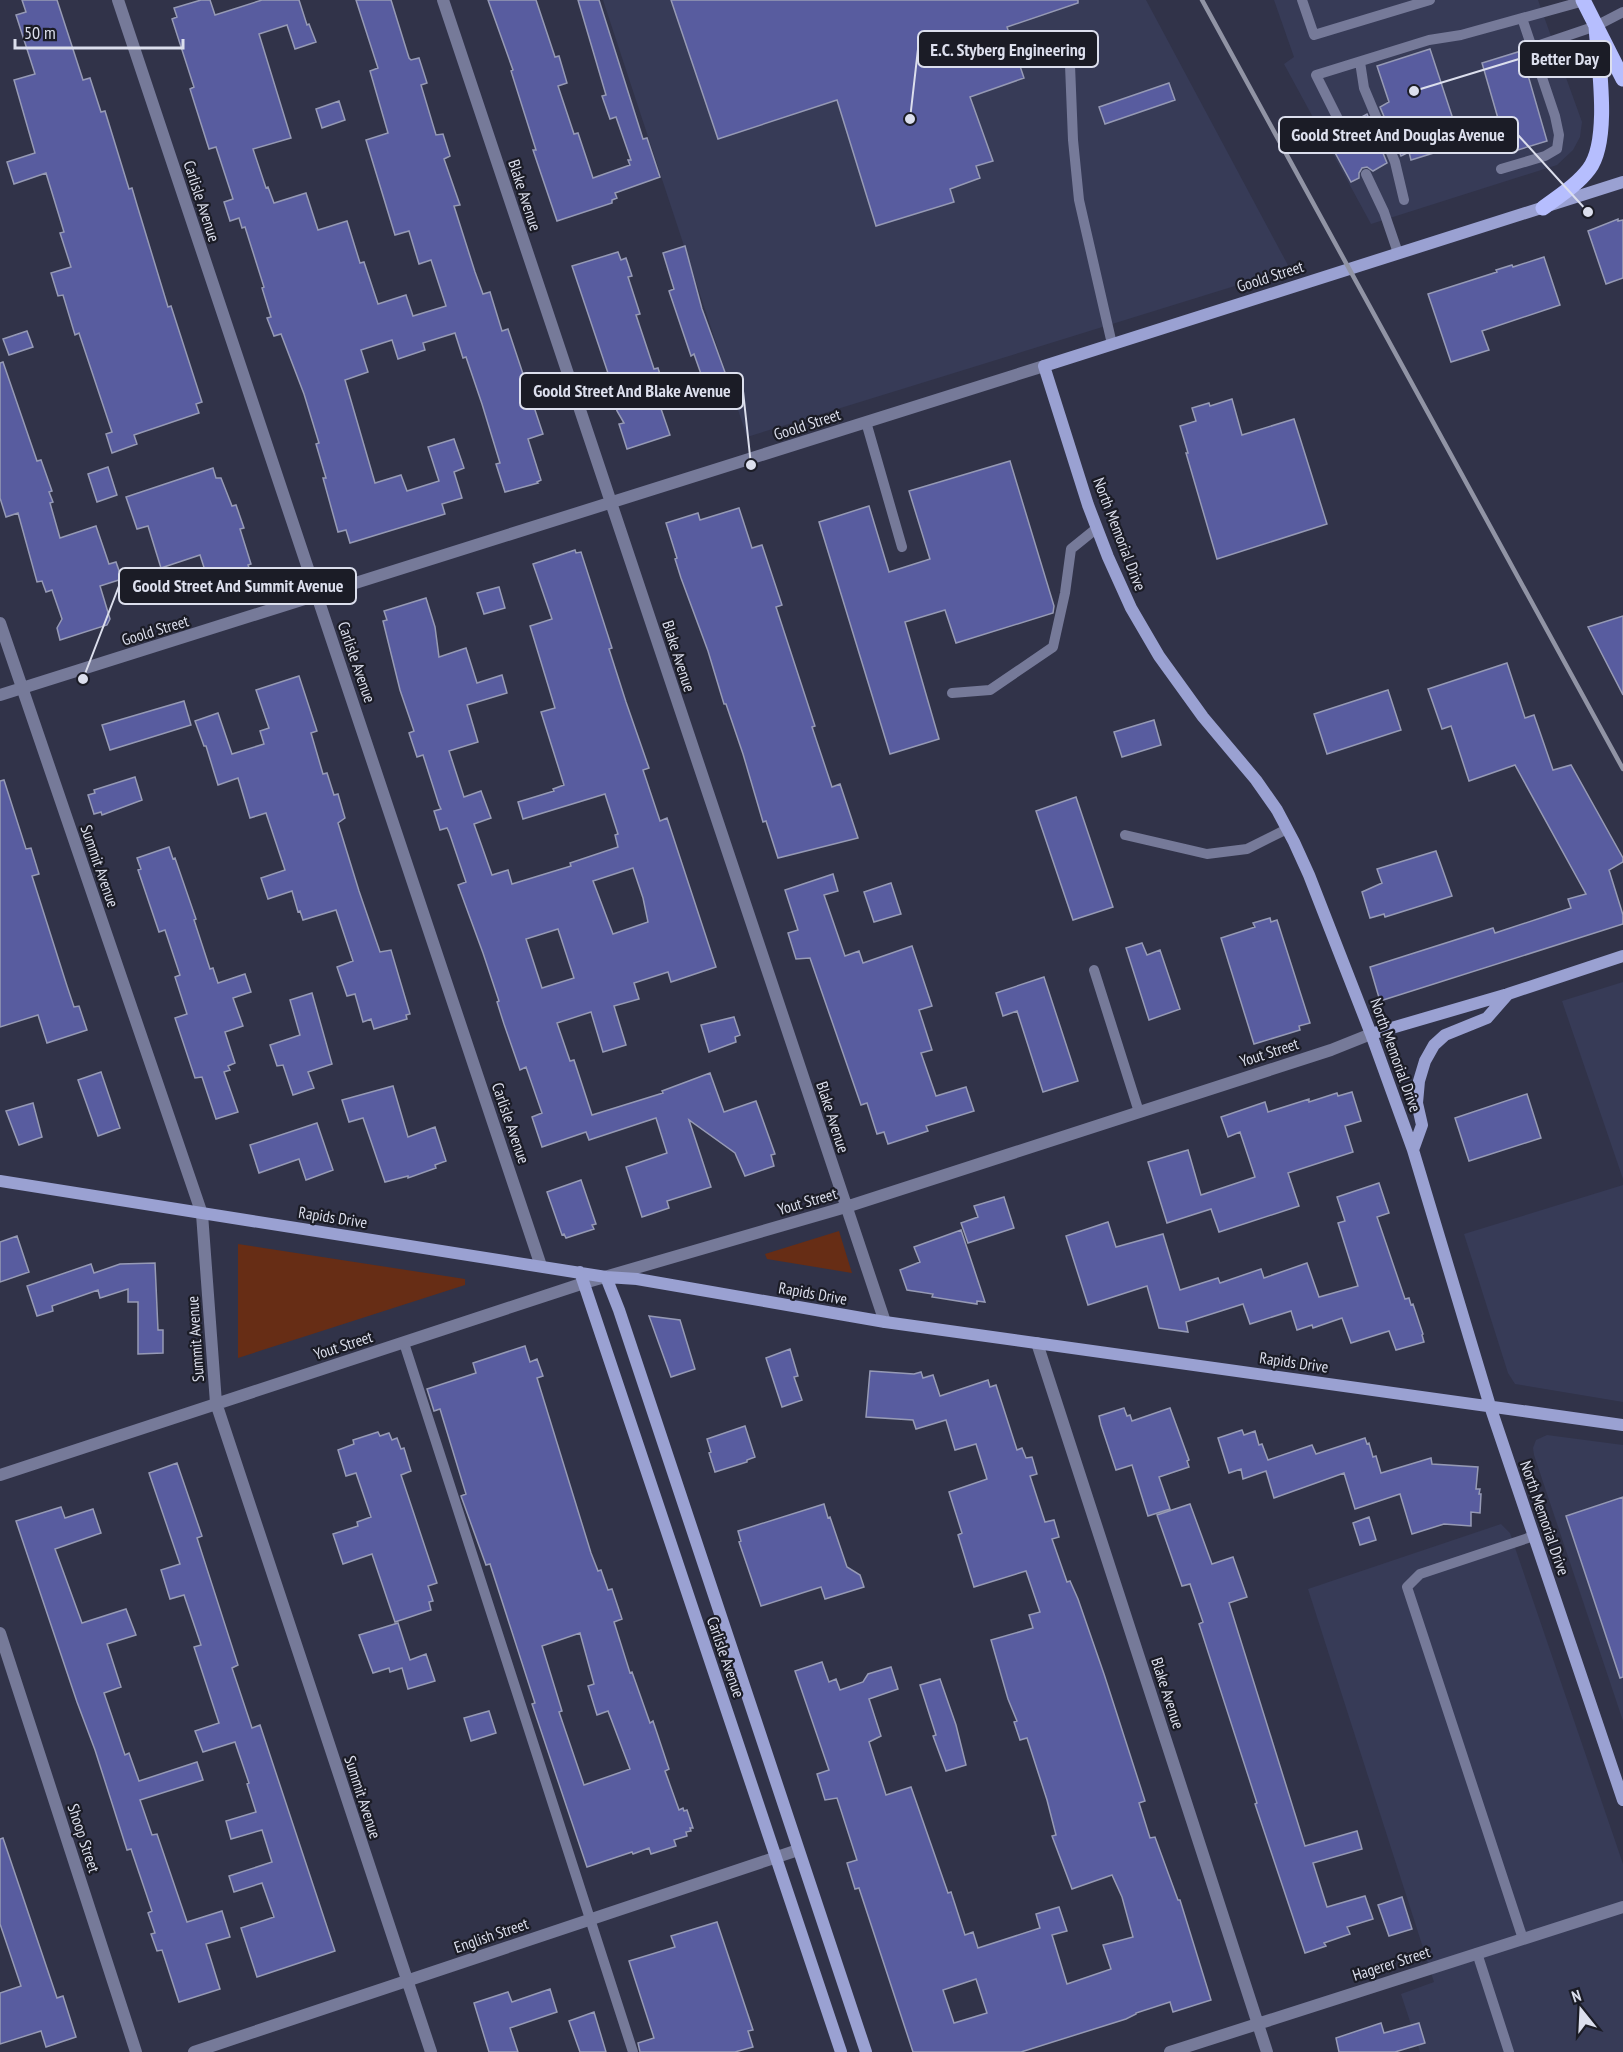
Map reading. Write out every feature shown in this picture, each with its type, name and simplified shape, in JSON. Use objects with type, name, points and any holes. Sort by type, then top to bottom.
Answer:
[{"type":"main road","points":[[1584,1],[1623,79]]},
{"type":"main road","points":[[1543,208],[1576,184],[1591,167],[1600,147],[1602,114],[1596,26]]},
{"type":"street","name":"Carlisle Avenue","points":[[118,0],[541,1266]]},
{"type":"street","name":"Blake Avenue","points":[[442,0],[885,1322]]},
{"type":"street","name":"Goold Street","points":[[0,695],[1623,182]]},
{"type":"street","name":"North Memorial Drive","points":[[1044,366],[1107,557],[1131,608],[1160,656],[1203,717],[1256,780],[1287,829],[1309,875],[1413,1150],[1490,1406],[1623,1800]]},
{"type":"street","name":"Summit Avenue","points":[[0,623],[202,1214],[216,1403],[431,2052]]},
{"type":"street","name":"Yout Street","points":[[606,1277],[846,1207],[1331,1050],[1371,1035],[1508,994],[1623,956]]},
{"type":"street","points":[[1413,1150],[1422,1125],[1417,1103],[1419,1081],[1425,1061],[1434,1045],[1445,1035],[1487,1018],[1508,994]]},
{"type":"street","name":"Rapids Drive","points":[[0,1181],[541,1266],[582,1278],[636,1279],[885,1322],[1623,1425]]},
{"type":"street","name":"Carlisle Avenue","points":[[606,1277],[619,1310],[866,2052]]},
{"type":"street","name":"Carlisle Avenue","points":[[582,1278],[841,2052]]},
{"type":"street","name":"Yout Street","points":[[0,1475],[404,1343],[582,1278]]},
{"type":"street","name":"Blake Avenue","points":[[1037,1343],[1267,2052]]},
{"type":"street","name":"Shoop Street","points":[[0,1633],[136,2052]]},
{"type":"street","name":"English Street","points":[[194,2052],[798,1850]]},
{"type":"street","name":"Hagerer Street","points":[[1170,2052],[1623,1907]]},
{"type":"lane","points":[[1302,0],[1314,36],[1430,0]]},
{"type":"lane","points":[[1342,127],[1316,75],[1429,40],[1461,35],[1584,1]]},
{"type":"lane","points":[[1531,48],[1596,26],[1623,12]]},
{"type":"lane","points":[[1502,169],[1545,156],[1557,149],[1559,135],[1555,116],[1522,18]]},
{"type":"lane","points":[[1360,62],[1364,88],[1395,162],[1404,200]]},
{"type":"lane","points":[[1070,65],[1073,140],[1079,200],[1112,344]]},
{"type":"lane","points":[[1366,174],[1384,212],[1398,252]]},
{"type":"lane","points":[[866,422],[902,547]]},
{"type":"lane","points":[[952,693],[990,690],[1053,647],[1065,593],[1071,549],[1097,528]]},
{"type":"lane","points":[[1125,835],[1207,854],[1246,849],[1287,829]]},
{"type":"lane","points":[[1094,970],[1139,1112]]},
{"type":"lane","points":[[404,1343],[633,2052]]},
{"type":"lane","points":[[1523,1939],[1407,1587],[1420,1574],[1534,1536]]},
{"type":"lane","points":[[1477,1953],[1509,2052]]},
{"type":"shaded area","points":[[603,0],[1146,0],[1290,269],[747,437]]},
{"type":"shaded area","points":[[1274,0],[1538,0],[1582,122],[1580,137],[1573,150],[1557,165],[1371,224],[1284,64],[1294,57]]},
{"type":"shaded area","points":[[1623,982],[1623,1179],[1562,1001]]},
{"type":"shaded area","points":[[1623,1185],[1623,1402],[1515,1384],[1508,1373],[1464,1234]]},
{"type":"shaded area","points":[[839,1231],[852,1273],[767,1259],[765,1254]]},
{"type":"shaded area","points":[[238,1244],[465,1279],[465,1285],[238,1358]]},
{"type":"shaded area","points":[[1547,1435],[1623,1445],[1623,1721],[1534,1455],[1533,1448],[1536,1440]]},
{"type":"shaded area","points":[[1501,1524],[1510,1533],[1623,1864],[1623,2052],[1420,2052],[1401,1994],[1434,1982],[1308,1589]]},
{"type":"building","points":[[22,0],[57,0],[83,80],[90,78],[101,112],[105,111],[129,189],[132,188],[168,307],[171,306],[202,402],[196,404],[199,413],[134,435],[137,444],[112,453],[106,434],[112,432],[79,333],[75,335],[63,295],[58,296],[51,273],[71,267],[60,233],[64,232],[46,173],[14,184],[7,162],[35,153],[14,80],[35,74],[16,15],[26,12]]},
{"type":"building","points":[[201,0],[210,0],[215,15],[262,0],[299,0],[307,25],[309,24],[316,42],[295,49],[287,25],[259,34],[291,138],[253,149],[266,188],[268,187],[274,203],[306,193],[318,230],[347,221],[360,263],[364,262],[378,304],[406,295],[413,316],[446,306],[431,260],[419,264],[409,231],[395,235],[366,140],[388,133],[370,71],[378,68],[356,0],[391,0],[409,58],[411,60],[419,58],[427,83],[421,85],[436,135],[443,134],[450,156],[444,159],[460,205],[454,206],[475,272],[483,294],[490,292],[502,331],[508,329],[543,434],[528,439],[541,480],[538,483],[505,492],[496,464],[500,463],[482,404],[455,333],[423,343],[425,350],[398,359],[392,340],[361,350],[368,372],[345,380],[375,483],[401,475],[407,491],[439,481],[428,447],[454,439],[464,468],[454,472],[462,498],[442,504],[445,514],[350,543],[346,530],[338,532],[323,478],[326,478],[316,444],[319,443],[304,394],[281,334],[274,336],[267,318],[271,317],[262,288],[264,287],[245,227],[242,228],[239,218],[230,221],[224,202],[233,199],[216,147],[209,149],[190,89],[194,87],[172,19],[177,17],[174,8]]},
{"type":"building","points":[[488,0],[536,0],[555,57],[559,56],[567,83],[558,86],[574,134],[578,133],[593,178],[630,165],[628,160],[631,160],[616,117],[610,119],[602,96],[606,95],[578,0],[599,0],[643,139],[647,138],[660,177],[615,193],[617,198],[612,200],[612,203],[557,221],[533,150],[536,150],[511,71],[513,70]]},
{"type":"building","points":[[671,0],[1078,0],[1078,3],[1007,27],[1024,78],[970,97],[993,161],[976,166],[980,178],[950,189],[954,202],[876,226],[837,100],[718,139]]},
{"type":"building","points":[[1430,49],[1452,116],[1441,120],[1450,148],[1411,160],[1409,152],[1401,156],[1380,107],[1389,102],[1377,66]]},
{"type":"building","points":[[1521,51],[1547,141],[1508,153],[1482,63]]},
{"type":"building","points":[[1169,83],[1175,100],[1105,124],[1099,107]]},
{"type":"building","points":[[339,101],[345,120],[322,128],[316,109]]},
{"type":"building","points":[[1367,114],[1387,163],[1373,171],[1367,167],[1362,168],[1359,178],[1351,182],[1326,136],[1336,131],[1341,134],[1346,133],[1349,124]]},
{"type":"building","points":[[1618,219],[1618,221],[1623,220],[1623,278],[1606,284],[1588,231]]},
{"type":"building","points":[[685,246],[702,309],[730,386],[708,394],[694,354],[691,356],[669,291],[674,289],[663,253]]},
{"type":"building","points":[[618,252],[621,260],[626,258],[632,276],[628,277],[640,314],[636,315],[654,369],[658,368],[667,397],[658,400],[670,435],[627,449],[619,424],[624,423],[617,411],[608,383],[611,382],[572,266]]},
{"type":"building","points":[[1544,257],[1560,305],[1482,331],[1489,350],[1451,362],[1428,294],[1497,272],[1496,270]]},
{"type":"building","points":[[27,331],[33,347],[9,355],[3,339]]},
{"type":"building","points":[[3,362],[37,461],[41,460],[52,491],[49,492],[53,502],[50,503],[60,538],[96,526],[109,564],[116,562],[122,579],[100,586],[110,619],[107,625],[60,640],[57,628],[62,619],[52,590],[46,592],[42,581],[37,582],[18,513],[6,517],[0,498],[0,363]]},
{"type":"building","points":[[1232,399],[1242,435],[1294,419],[1327,524],[1217,559],[1180,426],[1196,421],[1192,408],[1209,403],[1210,406]]},
{"type":"building","points":[[1010,461],[1054,606],[1053,613],[956,643],[945,610],[905,622],[939,739],[890,754],[819,522],[869,506],[889,572],[930,559],[909,491]]},
{"type":"building","points":[[108,467],[117,495],[97,502],[88,474]]},
{"type":"building","points":[[213,468],[216,478],[221,478],[232,506],[236,505],[244,528],[240,529],[251,564],[248,565],[252,577],[223,586],[222,583],[210,586],[200,555],[161,568],[148,526],[137,529],[126,497]]},
{"type":"building","points":[[739,508],[752,548],[762,545],[782,605],[776,607],[815,726],[812,727],[832,787],[840,784],[858,838],[778,858],[766,821],[763,822],[743,754],[681,578],[666,523],[698,513],[700,520]]},
{"type":"building","points":[[575,550],[576,553],[581,552],[612,648],[609,649],[649,768],[643,770],[660,821],[667,818],[716,967],[671,982],[668,972],[634,983],[639,999],[614,1006],[626,1045],[603,1052],[591,1012],[557,1023],[570,1061],[574,1060],[592,1115],[663,1093],[662,1091],[710,1073],[724,1112],[756,1101],[775,1154],[771,1155],[774,1166],[745,1176],[735,1153],[689,1120],[711,1187],[667,1201],[669,1208],[642,1217],[626,1167],[667,1153],[656,1118],[589,1140],[586,1132],[542,1147],[532,1117],[542,1113],[526,1067],[520,1070],[504,1024],[497,1002],[499,1001],[458,885],[466,882],[449,832],[447,828],[440,830],[434,811],[441,809],[423,755],[417,757],[409,733],[414,731],[400,690],[383,621],[387,620],[384,611],[426,598],[435,627],[439,657],[466,648],[477,683],[502,675],[507,693],[467,705],[478,742],[449,751],[464,797],[481,791],[491,818],[474,824],[492,875],[508,870],[512,884],[571,866],[570,863],[618,847],[615,835],[618,834],[605,794],[523,819],[518,802],[554,791],[553,789],[564,785],[541,712],[555,708],[530,626],[552,619],[533,564]],"holes":[[[633,868],[648,922],[613,934],[593,881]],[[558,929],[574,978],[542,988],[526,939]]]},
{"type":"building","points":[[499,587],[505,608],[484,614],[477,593]]},
{"type":"building","points":[[1623,616],[1623,695],[1588,627]]},
{"type":"building","points":[[1507,663],[1525,718],[1534,715],[1553,770],[1571,765],[1623,858],[1623,862],[1609,870],[1623,915],[1623,924],[1380,1001],[1370,967],[1493,928],[1495,933],[1571,908],[1568,899],[1586,894],[1515,765],[1469,781],[1451,726],[1442,729],[1428,689]]},
{"type":"building","points":[[299,676],[317,731],[311,733],[323,774],[327,773],[334,795],[338,794],[345,818],[338,823],[359,891],[380,952],[391,950],[410,1014],[406,1015],[407,1019],[374,1029],[371,1019],[363,1022],[355,994],[347,996],[337,967],[353,961],[336,910],[303,920],[300,911],[298,912],[292,891],[268,899],[261,878],[285,870],[266,813],[250,818],[238,778],[218,785],[206,746],[204,746],[195,721],[218,713],[232,754],[264,744],[260,731],[269,728],[256,690]]},
{"type":"building","points":[[1388,690],[1401,730],[1327,754],[1314,714]]},
{"type":"building","points":[[184,701],[191,725],[110,750],[102,725]]},
{"type":"building","points":[[1154,720],[1161,745],[1122,757],[1114,732]]},
{"type":"building","points":[[135,777],[142,800],[102,815],[101,812],[94,814],[88,795],[95,793],[94,790]]},
{"type":"building","points":[[4,780],[26,849],[31,848],[39,874],[32,876],[67,986],[74,1007],[79,1006],[87,1030],[47,1043],[38,1015],[0,1027],[0,781]]},
{"type":"building","points":[[1076,797],[1113,907],[1073,920],[1036,811]]},
{"type":"building","points":[[169,847],[196,919],[194,920],[210,969],[213,968],[218,983],[245,974],[251,992],[233,998],[243,1026],[225,1032],[235,1063],[228,1066],[230,1070],[224,1072],[238,1112],[216,1119],[202,1077],[195,1078],[175,1018],[187,1014],[175,977],[180,975],[165,930],[159,932],[138,870],[141,869],[137,858]]},
{"type":"building","points":[[1436,851],[1452,896],[1385,917],[1384,914],[1370,918],[1362,892],[1382,883],[1377,869]]},
{"type":"building","points":[[833,874],[838,891],[824,895],[845,956],[859,951],[863,963],[912,946],[932,1006],[919,1010],[932,1050],[921,1053],[936,1096],[966,1087],[974,1111],[926,1126],[928,1131],[888,1144],[884,1132],[877,1134],[867,1103],[861,1105],[810,958],[796,959],[788,933],[798,930],[785,890]]},
{"type":"building","points":[[891,883],[901,914],[874,922],[864,892]]},
{"type":"building","points":[[1270,918],[1271,922],[1277,920],[1310,1023],[1299,1026],[1300,1030],[1254,1044],[1221,938],[1255,927],[1253,923]]},
{"type":"building","points":[[1142,943],[1147,955],[1160,950],[1180,1009],[1149,1020],[1126,948]]},
{"type":"building","points":[[1044,977],[1078,1081],[1043,1092],[1017,1011],[1003,1016],[996,993]]},
{"type":"building","points":[[312,993],[332,1064],[308,1072],[314,1088],[293,1095],[283,1065],[277,1066],[270,1045],[300,1035],[290,1000]]},
{"type":"building","points":[[734,1017],[740,1035],[735,1037],[736,1042],[709,1052],[701,1025]]},
{"type":"building","points":[[101,1072],[120,1128],[98,1136],[78,1080]]},
{"type":"building","points":[[393,1086],[408,1137],[435,1127],[446,1161],[435,1165],[436,1168],[408,1178],[408,1176],[385,1182],[363,1118],[349,1122],[342,1100]]},
{"type":"building","points":[[1352,1092],[1361,1121],[1345,1126],[1353,1152],[1288,1173],[1299,1206],[1219,1232],[1211,1209],[1167,1223],[1148,1162],[1188,1150],[1201,1195],[1255,1177],[1240,1132],[1228,1137],[1221,1117],[1265,1102],[1268,1112],[1309,1099],[1309,1102],[1337,1093],[1338,1096]]},
{"type":"building","points":[[1527,1094],[1541,1138],[1469,1161],[1455,1118]]},
{"type":"building","points":[[33,1103],[42,1137],[19,1145],[6,1111]]},
{"type":"building","points":[[317,1123],[333,1170],[306,1180],[299,1159],[259,1173],[250,1145]]},
{"type":"building","points":[[581,1180],[596,1224],[592,1225],[594,1229],[566,1238],[564,1234],[562,1235],[547,1192]]},
{"type":"building","points":[[1379,1183],[1389,1213],[1377,1217],[1405,1299],[1409,1298],[1411,1305],[1413,1304],[1424,1342],[1396,1350],[1389,1331],[1351,1343],[1342,1318],[1313,1328],[1312,1325],[1297,1330],[1291,1311],[1250,1324],[1243,1304],[1186,1322],[1188,1332],[1159,1328],[1147,1286],[1088,1305],[1066,1236],[1108,1222],[1116,1247],[1163,1234],[1180,1290],[1218,1278],[1220,1283],[1261,1269],[1264,1278],[1307,1263],[1319,1297],[1358,1286],[1338,1223],[1345,1221],[1337,1197]]},
{"type":"building","points":[[1004,1197],[1014,1228],[968,1243],[961,1223],[978,1217],[974,1206]]},
{"type":"building","points":[[961,1230],[985,1302],[977,1301],[977,1304],[932,1297],[933,1294],[907,1290],[900,1270],[920,1262],[914,1247]]},
{"type":"building","points":[[17,1236],[29,1272],[0,1282],[0,1242]]},
{"type":"building","points":[[155,1263],[158,1330],[163,1330],[163,1353],[138,1354],[138,1302],[128,1302],[128,1289],[100,1298],[98,1290],[52,1306],[53,1311],[37,1316],[27,1286],[91,1264],[94,1273],[120,1264]]},
{"type":"building","points":[[649,1316],[680,1320],[695,1369],[671,1377]]},
{"type":"building","points":[[525,1346],[530,1362],[537,1359],[543,1376],[537,1378],[591,1553],[598,1571],[601,1570],[608,1590],[612,1589],[622,1619],[614,1622],[630,1673],[632,1672],[650,1723],[653,1721],[669,1769],[665,1771],[679,1810],[683,1808],[684,1811],[687,1810],[693,1828],[686,1832],[687,1836],[674,1840],[676,1846],[651,1854],[649,1848],[633,1854],[632,1852],[587,1867],[532,1704],[535,1703],[490,1564],[486,1565],[461,1496],[466,1494],[440,1409],[434,1411],[427,1389],[476,1373],[473,1363]],"holes":[[[580,1633],[594,1684],[588,1686],[597,1715],[608,1711],[630,1769],[584,1785],[559,1712],[562,1711],[542,1646]]]},
{"type":"building","points":[[790,1349],[798,1376],[794,1377],[802,1400],[782,1407],[766,1358]]},
{"type":"building","points":[[870,1371],[914,1374],[921,1372],[923,1378],[933,1375],[940,1396],[988,1380],[990,1387],[996,1385],[1017,1450],[1022,1448],[1026,1458],[1032,1457],[1037,1474],[1030,1476],[1045,1522],[1054,1520],[1059,1537],[1052,1539],[1067,1582],[1070,1581],[1078,1599],[1104,1674],[1145,1801],[1139,1803],[1150,1838],[1155,1837],[1178,1900],[1180,1900],[1211,2000],[1173,2012],[1170,2002],[1136,2013],[1126,2019],[1021,2052],[913,2052],[859,1888],[855,1889],[847,1863],[857,1860],[837,1798],[825,1800],[817,1774],[829,1770],[795,1671],[822,1662],[829,1682],[836,1679],[840,1690],[863,1682],[868,1674],[891,1667],[898,1689],[869,1699],[881,1736],[869,1742],[886,1795],[911,1787],[965,1935],[973,1932],[978,1948],[1040,1928],[1036,1914],[1059,1907],[1067,1931],[1052,1935],[1067,1984],[1111,1969],[1103,1945],[1133,1937],[1122,1897],[1112,1875],[1072,1889],[1052,1836],[1056,1835],[1027,1738],[1020,1740],[1014,1722],[1017,1721],[1008,1699],[991,1640],[1033,1628],[1029,1615],[1040,1612],[1026,1571],[974,1587],[958,1535],[962,1533],[949,1492],[987,1479],[976,1444],[955,1450],[946,1420],[916,1429],[913,1420],[866,1417]],"holes":[[[976,1979],[987,2013],[954,2023],[943,1990]]]},
{"type":"building","points":[[1124,1408],[1132,1421],[1170,1408],[1189,1460],[1187,1461],[1189,1467],[1159,1477],[1170,1509],[1148,1516],[1132,1465],[1116,1470],[1099,1416]]},
{"type":"building","points":[[745,1426],[755,1457],[747,1462],[715,1472],[707,1439]]},
{"type":"building","points":[[1242,1430],[1244,1435],[1255,1431],[1259,1445],[1262,1444],[1268,1460],[1312,1445],[1316,1454],[1365,1438],[1373,1457],[1376,1456],[1381,1473],[1431,1458],[1432,1464],[1478,1467],[1476,1489],[1480,1489],[1479,1494],[1481,1494],[1480,1513],[1471,1512],[1471,1526],[1444,1524],[1412,1534],[1400,1494],[1355,1509],[1344,1473],[1274,1498],[1266,1471],[1243,1479],[1241,1469],[1229,1473],[1218,1438]]},
{"type":"building","points":[[378,1432],[380,1436],[389,1433],[392,1440],[397,1438],[401,1449],[404,1448],[411,1471],[401,1475],[437,1583],[428,1586],[433,1601],[429,1602],[431,1610],[395,1622],[372,1554],[343,1564],[333,1534],[358,1526],[357,1522],[371,1517],[356,1473],[346,1476],[338,1450],[354,1444],[353,1440]]},
{"type":"building","points":[[177,1463],[202,1536],[197,1538],[238,1665],[232,1668],[252,1728],[260,1725],[335,1951],[257,1977],[241,1928],[274,1917],[262,1883],[234,1892],[229,1876],[272,1862],[262,1830],[231,1839],[226,1821],[256,1812],[235,1742],[203,1752],[195,1731],[219,1723],[194,1647],[201,1645],[184,1595],[170,1599],[161,1570],[180,1564],[149,1473]]},
{"type":"building","points":[[1623,1497],[1623,1677],[1620,1678],[1566,1516]]},
{"type":"building","points":[[824,1504],[847,1567],[860,1575],[864,1587],[825,1599],[821,1587],[761,1606],[739,1542],[741,1541],[738,1531]]},
{"type":"building","points":[[1190,1504],[1212,1564],[1233,1557],[1247,1597],[1229,1603],[1305,1846],[1357,1831],[1362,1849],[1313,1863],[1327,1907],[1365,1896],[1373,1919],[1347,1927],[1350,1934],[1324,1943],[1326,1946],[1305,1953],[1255,1804],[1257,1803],[1199,1624],[1203,1622],[1190,1584],[1182,1586],[1157,1515]]},
{"type":"building","points":[[61,1507],[65,1518],[93,1509],[101,1533],[55,1549],[82,1623],[126,1609],[136,1635],[107,1644],[121,1687],[104,1693],[125,1755],[129,1753],[139,1781],[197,1762],[203,1780],[140,1800],[152,1835],[157,1834],[187,1922],[222,1911],[230,1937],[206,1944],[220,1989],[179,2002],[162,1950],[157,1951],[151,1934],[155,1933],[148,1913],[152,1911],[131,1849],[127,1850],[16,1521]]},
{"type":"building","points":[[1369,1517],[1376,1540],[1360,1545],[1353,1523]]},
{"type":"building","points":[[398,1623],[410,1660],[426,1654],[435,1681],[408,1689],[402,1668],[390,1672],[389,1668],[373,1673],[359,1635]]},
{"type":"building","points":[[940,1679],[956,1725],[966,1765],[946,1771],[933,1736],[936,1735],[920,1685]]},
{"type":"building","points":[[489,1711],[496,1733],[471,1741],[464,1718]]},
{"type":"building","points":[[3,1838],[57,1998],[63,1996],[76,2037],[46,2047],[41,2031],[0,2044],[0,1993],[21,1986],[0,1924],[0,1839]]},
{"type":"building","points":[[1402,1897],[1412,1929],[1389,1936],[1378,1905]]},
{"type":"building","points":[[717,1922],[753,2030],[748,2031],[753,2047],[735,2052],[640,2052],[638,2043],[654,2038],[629,1961],[675,1947],[671,1936]]},
{"type":"building","points":[[550,1989],[557,2012],[510,2028],[518,2052],[489,2052],[474,2003],[508,1992],[512,2002]]},
{"type":"building","points":[[594,2012],[606,2052],[580,2052],[569,2021]]},
{"type":"building","points":[[1381,2023],[1384,2033],[1419,2023],[1425,2043],[1395,2052],[1339,2052],[1336,2038]]},
{"type":"railway","points":[[1202,0],[1623,769]]},
{"type":"place","name":"Better Day","points":[[1414,91]]},
{"type":"place","name":"E.C. Styberg Engineering","points":[[910,119]]},
{"type":"place","name":"Goold Street And Douglas Avenue","points":[[1588,212]]},
{"type":"place","name":"Goold Street And Blake Avenue","points":[[751,465]]},
{"type":"place","name":"Goold Street And Summit Avenue","points":[[83,679]]}]
